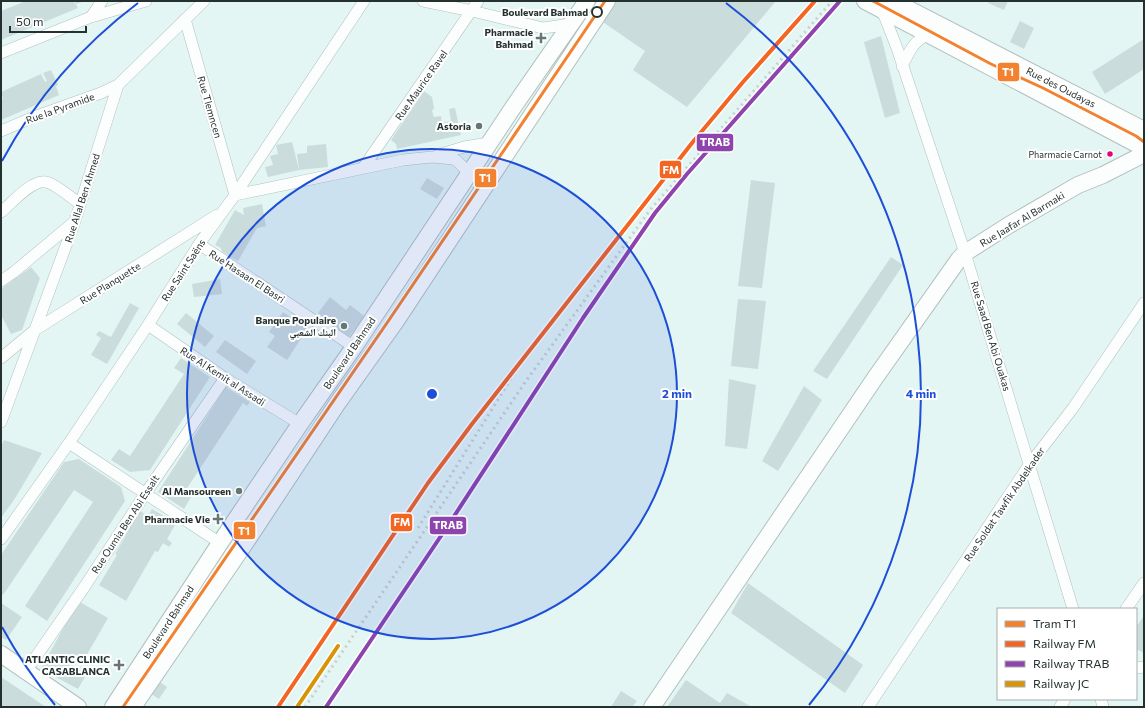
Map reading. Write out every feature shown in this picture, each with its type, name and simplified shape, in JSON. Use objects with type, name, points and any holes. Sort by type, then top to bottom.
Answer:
[{"type":"main road","name":"Boulevard Bahmad","points":[[113,707],[220,543],[354,347],[489,143],[587,1]]},
{"type":"main road","name":"Boulevard Bahmad","points":[[133,707],[421,283],[607,1]]},
{"type":"main road","name":"Rue des Oudayas","points":[[865,1],[888,6],[1144,130]]},
{"type":"main road","name":"Rue des Oudayas","points":[[888,6],[929,34],[1142,146]]},
{"type":"main road","name":"Rue Jaafar Al Barmaki","points":[[652,707],[948,272],[965,253],[1009,225],[1078,185],[1103,175],[1142,146]]},
{"type":"main road","points":[[1,654],[78,707]]},
{"type":"main road","points":[[1,666],[61,707]]},
{"type":"street","points":[[91,17],[102,1]]},
{"type":"street","points":[[1,53],[91,17],[146,1]]},
{"type":"street","name":"Rue Allal Ben Ahmed","points":[[1,422],[75,221],[118,85],[204,1]]},
{"type":"street","name":"Rue Saint Saëns","points":[[1,539],[69,443],[148,325],[199,244],[235,195],[364,1]]},
{"type":"street","points":[[423,1],[543,28],[571,24]]},
{"type":"street","name":"Rue Maurice Ravel","points":[[363,168],[478,1]]},
{"type":"street","name":"Rue Saad Ben Abi Ouakas","points":[[888,6],[902,66],[965,253],[1073,608]]},
{"type":"street","name":"Rue Tlemncen","points":[[185,19],[235,195]]},
{"type":"street","points":[[543,28],[557,44]]},
{"type":"street","points":[[902,66],[916,41],[929,34]]},
{"type":"street","name":"Rue la Pyramide","points":[[1,131],[34,117],[101,93],[118,85]]},
{"type":"street","points":[[432,157],[464,147],[489,143]]},
{"type":"street","points":[[235,195],[402,160],[432,157],[453,159],[469,173]]},
{"type":"street","points":[[1,212],[29,188],[42,182],[52,184],[80,204]]},
{"type":"street","name":"Rue Planquette","points":[[1,358],[36,330],[223,212]]},
{"type":"street","points":[[1,281],[75,221]]},
{"type":"street","name":"Rue Hasaan El Basri","points":[[199,244],[354,347]]},
{"type":"street","name":"Rue Soldat Tawfik Abdelkader","points":[[868,707],[1029,465],[1073,408],[1144,303]]},
{"type":"street","name":"Rue Al Kemit al Assadi","points":[[148,325],[225,378],[300,424]]},
{"type":"street","name":"Rue Oumia Ben Abi Essalt","points":[[26,671],[225,378]]},
{"type":"street","points":[[69,443],[220,543]]},
{"type":"street","points":[[1127,608],[1144,583]]},
{"type":"building","points":[[26,1],[72,1],[78,8],[1,40],[1,11]]},
{"type":"building","points":[[75,1],[85,1],[76,4]]},
{"type":"building","points":[[608,1],[776,1],[687,107],[633,70],[645,51],[597,18]]},
{"type":"building","points":[[989,1],[1008,1],[1004,10],[988,3]]},
{"type":"building","points":[[1020,21],[1034,28],[1024,49],[1010,42]]},
{"type":"building","points":[[881,36],[900,113],[885,118],[864,42]]},
{"type":"building","points":[[1144,39],[1144,69],[1105,94],[1092,72]]},
{"type":"building","points":[[51,70],[58,85],[56,86],[59,95],[1,120],[1,100],[3,99],[1,92],[41,74],[45,82],[47,81],[43,73]]},
{"type":"building","points":[[424,91],[432,97],[434,108],[432,111],[434,117],[441,116],[442,123],[451,121],[449,109],[455,108],[461,135],[397,149],[396,144],[391,140]]},
{"type":"building","points":[[292,142],[299,170],[268,177],[265,167],[273,165],[270,156],[278,154],[276,145]]},
{"type":"building","points":[[326,144],[328,167],[299,170],[297,154],[307,153],[307,146]]},
{"type":"building","points":[[427,178],[444,188],[437,199],[420,189]]},
{"type":"building","points":[[751,180],[775,183],[762,288],[738,286]]},
{"type":"building","points":[[262,204],[266,226],[257,228],[238,261],[222,252],[221,248],[215,245],[235,210],[244,215],[243,208]]},
{"type":"building","points":[[891,257],[903,265],[827,379],[813,371]]},
{"type":"building","points":[[31,267],[40,278],[22,330],[11,334],[1,315],[1,289]]},
{"type":"building","points":[[220,279],[222,294],[194,297],[192,284]]},
{"type":"building","points":[[330,297],[346,310],[350,305],[364,316],[349,337],[318,313]]},
{"type":"building","points":[[738,299],[766,301],[758,369],[731,366]]},
{"type":"building","points":[[130,303],[139,308],[107,364],[91,355],[101,338],[96,335],[99,331],[111,337]]},
{"type":"building","points":[[283,312],[308,328],[287,360],[267,347],[275,336],[269,332]]},
{"type":"building","points":[[186,313],[214,336],[205,347],[177,324]]},
{"type":"building","points":[[225,340],[256,361],[247,374],[216,352]]},
{"type":"building","points":[[181,358],[210,377],[150,470],[130,472],[111,460],[119,449],[130,456],[184,374],[174,368]]},
{"type":"building","points":[[729,379],[756,385],[747,449],[725,446]]},
{"type":"building","points":[[804,386],[822,400],[778,471],[762,461]]},
{"type":"building","points":[[226,387],[250,402],[247,406],[243,403],[184,493],[191,497],[184,509],[158,492]]},
{"type":"building","points":[[4,440],[42,453],[14,500],[1,518],[1,447]]},
{"type":"building","points":[[79,459],[121,487],[125,501],[47,621],[25,606],[93,502],[74,490],[3,595],[1,594],[1,555],[64,462]]},
{"type":"building","points":[[152,509],[176,523],[167,539],[172,543],[169,547],[163,543],[158,552],[155,551],[126,601],[99,585],[117,555],[115,554],[140,511],[148,516]]},
{"type":"building","points":[[748,583],[863,665],[845,693],[731,613]]},
{"type":"building","points":[[78,601],[108,618],[81,665],[72,660],[69,665],[86,675],[78,689],[41,669]]},
{"type":"building","points":[[1,603],[22,617],[6,640],[1,637]]},
{"type":"building","points":[[1144,616],[1144,653],[1137,650],[1137,626]]},
{"type":"building","points":[[1,677],[46,707],[1,707]]},
{"type":"building","points":[[154,678],[167,687],[159,699],[150,693],[142,705],[146,707],[136,707]]},
{"type":"building","points":[[686,680],[720,703],[727,693],[752,707],[667,707]]},
{"type":"building","points":[[621,691],[637,701],[632,707],[611,707]]},
{"type":"railway","points":[[305,707],[526,381],[650,210],[832,1]]},
{"type":"railway","points":[[418,528],[522,361]]},
{"type":"tram line","name":"T1","points":[[123,707],[389,320],[605,1]]},
{"type":"tram line","name":"T1","points":[[873,1],[991,64],[1043,88],[1136,136],[1144,142]]},
{"type":"rail line","name":"FM","points":[[278,707],[428,483],[472,424],[692,143],[743,82],[815,1]]},
{"type":"rail line","name":"TRAB","points":[[326,707],[449,524],[583,318],[655,213],[687,174],[840,1]]},
{"type":"rail line","name":"JC","points":[[297,707],[338,646]]},
{"type":"place","name":"Boulevard Bahmad","points":[[597,12]]},
{"type":"place","name":"Pharmacie Bahmad","points":[[541,38]]},
{"type":"place","name":"Astoria","points":[[479,126]]},
{"type":"place","name":"Pharmacie Carnot","points":[[1110,154]]},
{"type":"place","name":"Banque Populaire البنك الشعبي","points":[[344,326]]},
{"type":"place","name":"Al Mansoureen","points":[[239,491]]},
{"type":"place","name":"Pharmacie Vie","points":[[218,519]]},
{"type":"place","name":"ATLANTIC CLINIC CASABLANCA","points":[[119,665]]}]
